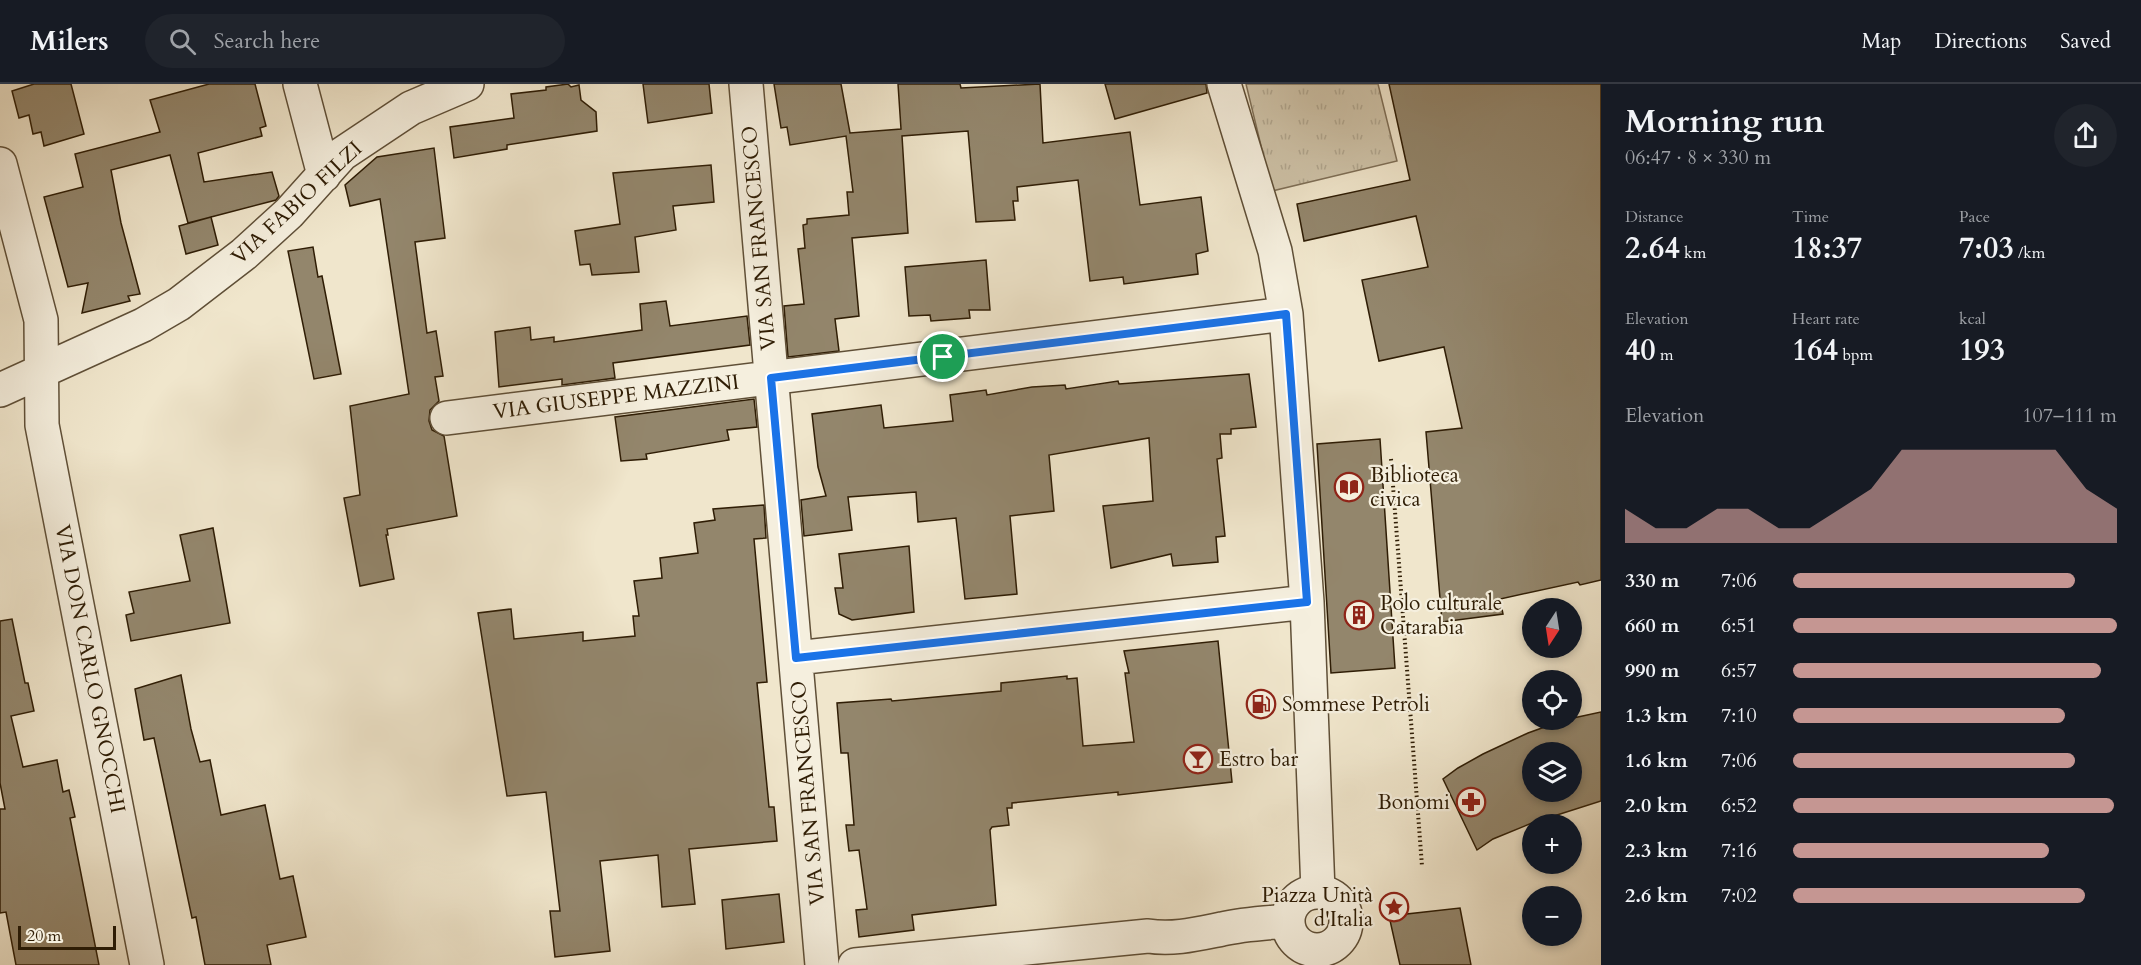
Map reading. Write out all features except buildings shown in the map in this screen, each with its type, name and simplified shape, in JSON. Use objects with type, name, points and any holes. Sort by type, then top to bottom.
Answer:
[{"type":"street","points":[[300,84],[324,175]]},
{"type":"street","name":"VIA FABIO FILZI","points":[[0,390],[143,326],[179,304],[244,254],[289,213],[342,154],[411,108],[467,84]]},
{"type":"street","name":"VIA SAN FRANCESCO","points":[[746,84],[822,965]]},
{"type":"street","points":[[1224,84],[1275,251],[1286,314],[1307,602],[1318,892]]},
{"type":"street","name":"VIA DON CARLO GNOCCHI","points":[[0,164],[41,320],[42,425],[147,965]]},
{"type":"street","name":"VIA GIUSEPPE MAZZINI","points":[[447,418],[1286,314]]},
{"type":"street","points":[[796,658],[1307,602]]},
{"type":"street","points":[[1318,892],[1327,894],[1342,905],[1346,923],[1340,940],[1315,958],[1293,938],[1288,921],[1289,912],[1300,897],[1318,892]]},
{"type":"street","points":[[855,965],[1148,936],[1164,930],[1206,924],[1223,928],[1288,921]]},
{"type":"path","points":[[1391,459],[1422,866]]},
{"type":"green space","points":[[1246,84],[1378,84],[1397,161],[1272,191]]},
{"type":"place","name":"Biblioteca civica","points":[[1349,487]]},
{"type":"place","name":"Polo culturale Catarabia","points":[[1359,615]]},
{"type":"place","name":"Sommese Petroli","points":[[1261,704]]},
{"type":"place","name":"Estro bar","points":[[1198,759]]},
{"type":"place","name":"Bonomi","points":[[1471,802]]},
{"type":"place","name":"Piazza Unità d'Italia","points":[[1394,907]]},
{"type":"route","points":[[1286,314],[1307,602],[796,658],[771,378],[943,357],[1286,314]]}]
